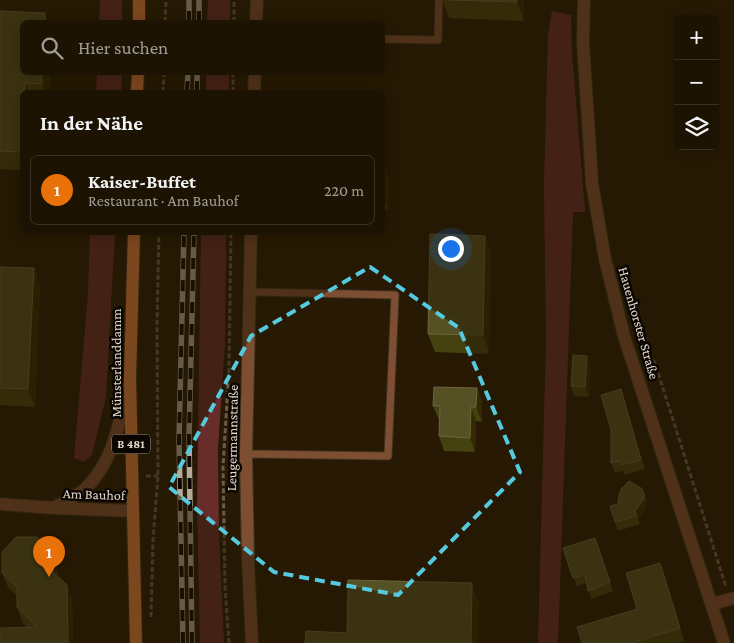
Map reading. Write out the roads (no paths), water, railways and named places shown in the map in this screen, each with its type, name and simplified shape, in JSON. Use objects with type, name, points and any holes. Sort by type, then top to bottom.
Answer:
[{"type":"main road","points":[[139,0],[139,20]]},
{"type":"main road","points":[[137,90],[138,75]]},
{"type":"main road","name":"Münsterlanddamm","points":[[134,235],[130,378],[136,643]]},
{"type":"street","points":[[256,20],[257,0]]},
{"type":"street","name":"Hauenhorster Straße","points":[[584,0],[583,42],[592,183],[605,259],[624,336],[724,643]]},
{"type":"street","points":[[254,90],[255,75]]},
{"type":"street","name":"Leugermannstraße","points":[[251,235],[246,454],[252,643]]},
{"type":"street","name":"Am Bauhof","points":[[54,508],[83,490],[101,470],[115,440],[130,378]]},
{"type":"street","name":"Am Bauhof","points":[[0,504],[133,511]]},
{"type":"street","points":[[712,604],[732,599]]},
{"type":"lane","points":[[385,39],[438,40],[439,0]]},
{"type":"lane","points":[[246,454],[388,456],[395,295],[250,292]]},
{"type":"railway","points":[[189,0],[189,20]]},
{"type":"railway","points":[[199,0],[199,20]]},
{"type":"railway","points":[[187,90],[188,75]]},
{"type":"railway","points":[[197,75],[197,90]]},
{"type":"railway","points":[[183,643],[179,440],[184,235]]},
{"type":"railway","points":[[192,643],[189,438],[194,235]]},
{"type":"place","name":"Kaiser-Buffet","points":[[49,577]]}]
